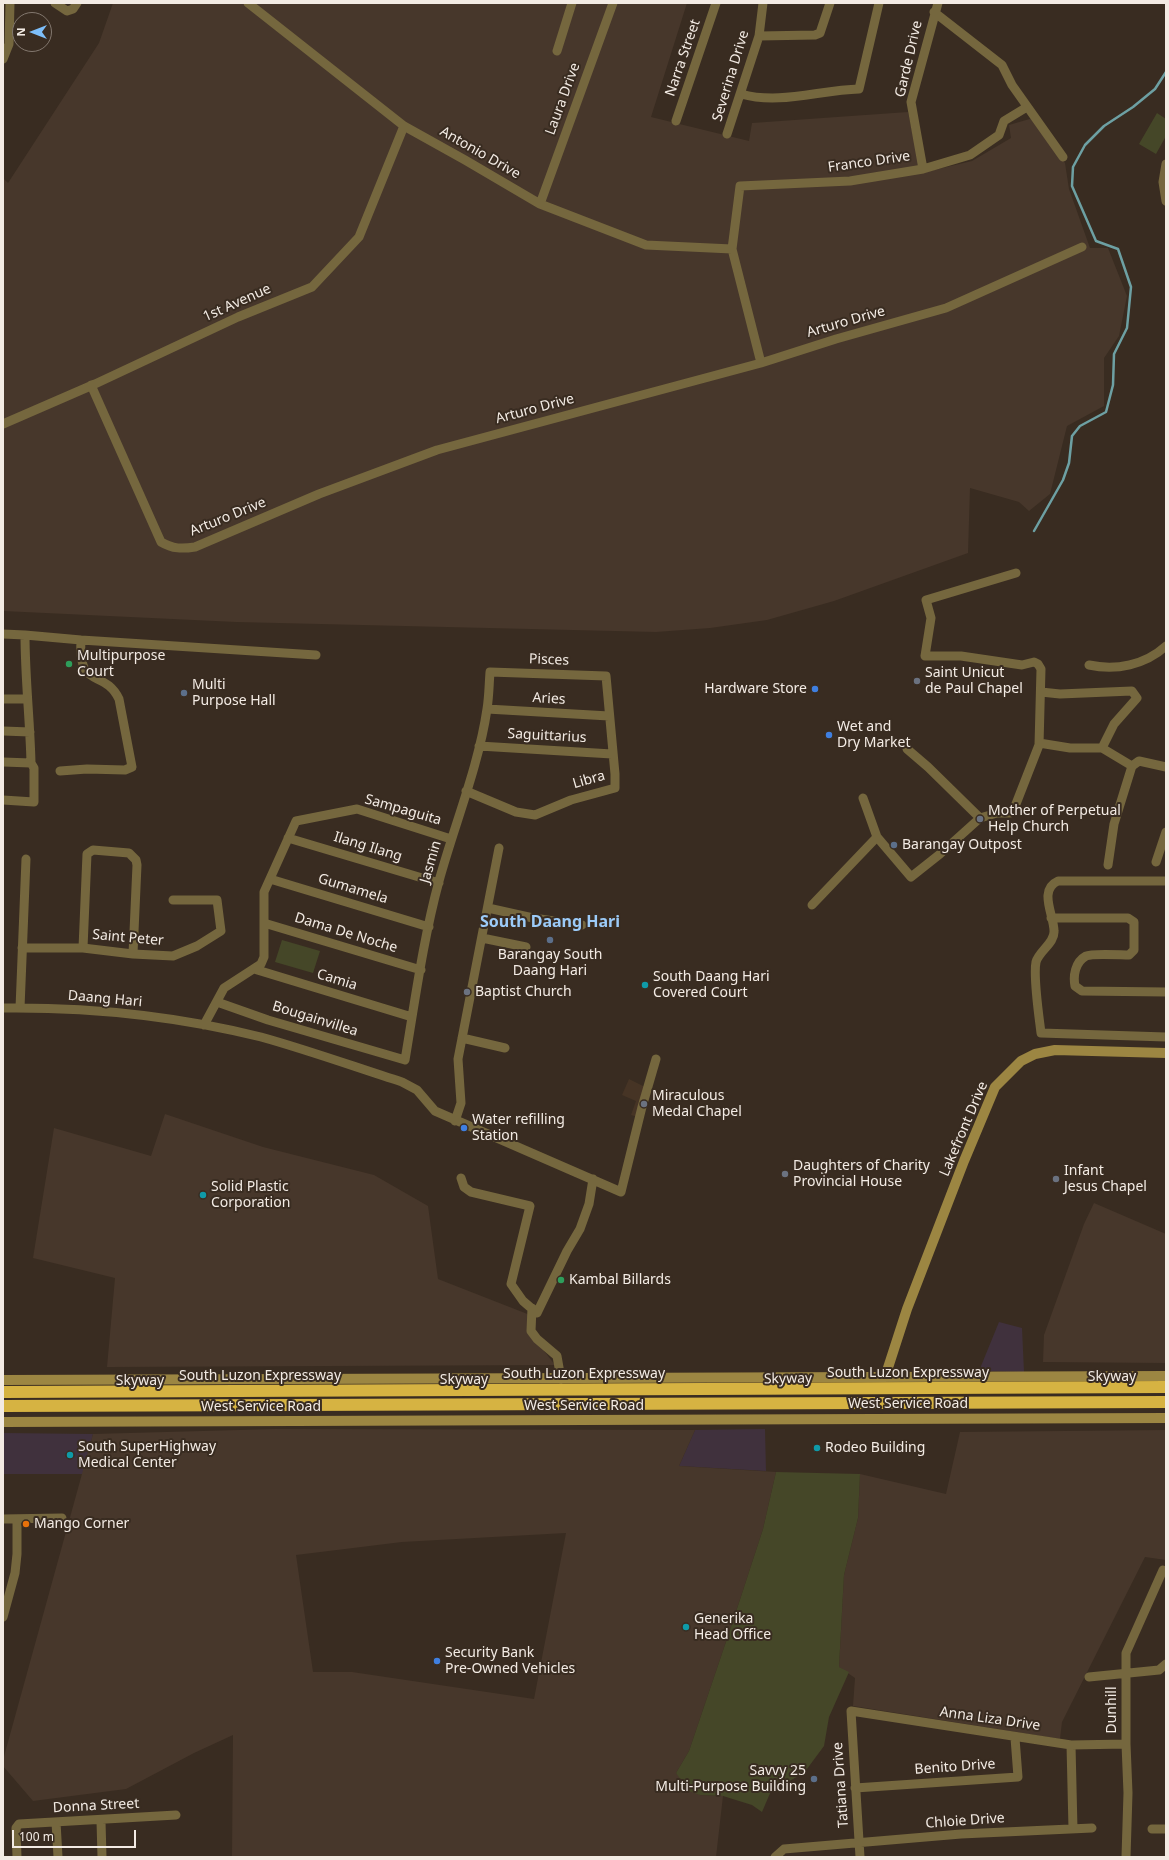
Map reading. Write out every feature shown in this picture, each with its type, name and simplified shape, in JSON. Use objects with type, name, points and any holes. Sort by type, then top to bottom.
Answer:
[{"type":"highway","name":"South Luzon Expressway","points":[[3,1392],[1166,1387]]},
{"type":"highway","name":"Skyway","points":[[3,1397],[1166,1392]]},
{"type":"highway","name":"Skyway","points":[[3,1406],[1166,1402]]},
{"type":"highway","points":[[3,1413],[1166,1408]]},
{"type":"main road","name":"Lakefront Drive","points":[[885,1377],[907,1309],[995,1087],[1021,1061],[1035,1054],[1055,1050],[1166,1053]]},
{"type":"main road","points":[[3,1380],[1166,1376]]},
{"type":"main road","name":"West Service Road","points":[[3,1422],[1166,1418]]},
{"type":"street","points":[[3,59],[9,44],[10,3]]},
{"type":"street","points":[[55,3],[70,11],[77,3]]},
{"type":"street","name":"Antonio Drive","points":[[248,3],[404,126],[466,160],[540,204],[646,246],[732,249]]},
{"type":"street","points":[[556,51],[572,3]]},
{"type":"street","name":"Laura Drive","points":[[540,204],[613,3]]},
{"type":"street","name":"Narra Street","points":[[676,121],[716,3]]},
{"type":"street","name":"Severina Drive","points":[[727,134],[760,36],[763,3]]},
{"type":"street","points":[[760,36],[815,35],[820,33],[830,3]]},
{"type":"street","points":[[741,94],[758,99],[804,96],[842,89],[859,89],[880,3]]},
{"type":"street","name":"Garde Drive","points":[[923,169],[911,102],[934,12],[938,3]]},
{"type":"street","points":[[934,12],[1002,65],[1012,86],[1063,157]]},
{"type":"street","name":"Franco Drive","points":[[761,363],[732,249],[740,186],[850,181],[923,169],[970,155],[999,135],[1004,121],[1027,107]]},
{"type":"street","name":"1st Avenue","points":[[3,424],[91,386],[238,317],[312,287],[359,236],[404,126]]},
{"type":"street","points":[[1166,164],[1164,182],[1166,201]]},
{"type":"street","name":"Arturo Drive","points":[[91,386],[161,542],[168,546],[181,549],[195,547],[361,478],[437,450],[761,363],[946,308],[1082,247]]},
{"type":"street","points":[[863,798],[877,837],[911,877],[940,854],[980,818],[997,813],[1010,813],[1014,809],[1038,743],[1041,669],[1038,664],[1034,662],[1022,665],[961,656],[925,656],[931,618],[926,600],[1016,573]]},
{"type":"street","points":[[3,634],[316,655]]},
{"type":"street","points":[[3,800],[34,802],[34,768],[31,762],[30,732],[21,635]]},
{"type":"street","points":[[60,772],[87,769],[125,770],[132,767],[119,699],[108,685],[86,673],[81,662],[81,640]]},
{"type":"street","points":[[1089,665],[1105,667],[1131,666],[1166,646]]},
{"type":"street","name":"Pisces","points":[[490,672],[606,676]]},
{"type":"street","name":"Jasmin","points":[[405,1060],[429,927],[439,882],[479,746],[487,709],[490,672]]},
{"type":"street","name":"Libra","points":[[466,791],[516,812],[535,815],[571,800],[615,788],[606,676]]},
{"type":"street","points":[[1041,692],[1060,694],[1114,691],[1132,692],[1136,694],[1137,698],[1122,713],[1102,748]]},
{"type":"street","points":[[3,699],[27,699]]},
{"type":"street","name":"Aries","points":[[487,709],[609,716]]},
{"type":"street","points":[[3,731],[30,732]]},
{"type":"street","points":[[1038,743],[1070,748],[1102,748],[1132,766]]},
{"type":"street","name":"Saguittarius","points":[[479,746],[612,754]]},
{"type":"street","points":[[907,749],[928,767],[980,818]]},
{"type":"street","points":[[1108,865],[1114,824],[1132,766],[1139,761],[1166,767]]},
{"type":"street","points":[[3,762],[31,762]]},
{"type":"street","name":"Sampaguita","points":[[204,1025],[224,988],[261,964],[264,957],[264,892],[296,821],[357,810],[452,839]]},
{"type":"street","points":[[1156,862],[1166,832]]},
{"type":"street","points":[[812,905],[822,892],[877,837]]},
{"type":"street","name":"Ilang Ilang","points":[[288,838],[439,882]]},
{"type":"street","points":[[455,1121],[461,1103],[458,1070],[462,1038],[499,848]]},
{"type":"street","points":[[83,948],[87,854],[93,850],[129,853],[136,860],[137,865],[133,954]]},
{"type":"street","points":[[20,1008],[26,859]]},
{"type":"street","name":"Gumamela","points":[[270,879],[429,927]]},
{"type":"street","points":[[1166,881],[1058,881],[1052,884],[1049,890],[1049,909],[1054,931],[1053,937],[1038,958],[1036,964],[1041,1032],[1166,1037]]},
{"type":"street","name":"Saint Peter","points":[[22,948],[83,948],[133,954],[173,956],[197,946],[221,931],[218,900],[173,900]]},
{"type":"street","points":[[488,908],[533,918],[582,926]]},
{"type":"street","points":[[1051,918],[1128,918],[1134,922],[1134,950],[1132,953],[1087,956],[1081,960],[1075,971],[1074,977],[1075,986],[1082,991],[1166,992]]},
{"type":"street","name":"Dama De Noche","points":[[264,923],[421,970]]},
{"type":"street","points":[[482,938],[526,947]]},
{"type":"street","name":"Camia","points":[[254,969],[412,1017]]},
{"type":"street","name":"Bougainvillea","points":[[217,1002],[268,1020],[405,1060]]},
{"type":"street","name":"Daang Hari","points":[[3,1008],[106,1011],[204,1025],[259,1037],[295,1047],[402,1082],[417,1090],[435,1111],[621,1192],[642,1107],[656,1059]]},
{"type":"street","points":[[462,1038],[505,1048]]},
{"type":"street","points":[[461,1178],[464,1187],[471,1192],[530,1206],[511,1284],[517,1294],[538,1312],[564,1257],[580,1229],[594,1179]]},
{"type":"street","points":[[532,1308],[531,1331],[537,1339],[558,1356],[561,1378]]},
{"type":"street","points":[[3,1519],[62,1518]]},
{"type":"street","points":[[3,1617],[16,1560],[17,1519]]},
{"type":"street","name":"Dunhill","points":[[1126,1857],[1128,1793],[1126,1744],[1126,1653],[1162,1582],[1163,1570]]},
{"type":"street","points":[[1089,1677],[1159,1670],[1166,1664]]},
{"type":"street","name":"Anna Liza Drive","points":[[850,1711],[1015,1738],[1071,1745],[1126,1744]]},
{"type":"street","name":"Tatiana Drive","points":[[850,1711],[860,1857]]},
{"type":"street","name":"Benito Drive","points":[[855,1788],[1018,1777],[1015,1738]]},
{"type":"street","points":[[1071,1745],[1073,1829]]},
{"type":"street","name":"Donna Street","points":[[17,1857],[17,1824],[101,1821],[176,1815]]},
{"type":"street","points":[[101,1821],[102,1857]]},
{"type":"street","points":[[56,1822],[58,1857]]},
{"type":"street","name":"Chloie Drive","points":[[775,1857],[784,1849],[859,1842],[961,1834],[1092,1828]]},
{"type":"street","points":[[1152,1829],[1166,1829]]},
{"type":"shaded area","points":[[113,3],[687,3],[651,117],[749,141],[752,123],[908,112],[921,173],[972,161],[1011,138],[1009,125],[1033,118],[1065,163],[1069,189],[1090,248],[1108,248],[1127,296],[1119,336],[1104,358],[1104,406],[1067,426],[1050,494],[1029,511],[1019,502],[970,488],[968,553],[834,601],[767,620],[710,628],[656,632],[236,622],[3,611],[3,178],[8,183],[99,43]]},
{"type":"shaded area","points":[[629,1079],[647,1088],[638,1117],[631,1115],[636,1101],[622,1095]]},
{"type":"shaded area","points":[[165,1114],[263,1147],[374,1175],[428,1206],[438,1279],[530,1315],[527,1329],[555,1365],[107,1367],[115,1278],[33,1258],[54,1128],[151,1156]]},
{"type":"shaded area","points":[[1094,1203],[1166,1234],[1166,1363],[1043,1362],[1044,1335],[1084,1224]]},
{"type":"shaded area","points":[[999,1322],[1022,1328],[1024,1372],[979,1371]]},
{"type":"shaded area","points":[[275,1429],[695,1430],[679,1466],[776,1472],[763,1529],[732,1624],[689,1751],[676,1773],[700,1795],[723,1796],[716,1857],[232,1857],[233,1735],[194,1753],[126,1789],[33,1801],[3,1766],[3,1760],[93,1434]],"holes":[[[566,1533],[534,1699],[352,1672],[313,1672],[296,1555],[402,1542]]]},
{"type":"shaded area","points":[[765,1429],[766,1471],[679,1466],[695,1430]]},
{"type":"shaded area","points":[[1166,1430],[1166,1560],[1145,1557],[1062,1722],[1060,1739],[853,1706],[855,1678],[839,1667],[844,1575],[858,1518],[860,1474],[946,1494],[960,1432]]},
{"type":"shaded area","points":[[3,1433],[93,1434],[83,1474],[3,1474]]},
{"type":"green space","points":[[1157,113],[1166,119],[1166,136],[1156,154],[1139,144]]},
{"type":"green space","points":[[282,940],[320,951],[313,973],[275,962]]},
{"type":"green space","points":[[776,1472],[860,1474],[858,1518],[844,1575],[839,1667],[849,1672],[829,1717],[824,1746],[804,1773],[771,1791],[762,1812],[752,1805],[723,1796],[700,1795],[689,1791],[676,1773],[689,1751],[732,1624],[763,1529]]},
{"type":"waterway","points":[[1034,531],[1063,480],[1069,463],[1072,436],[1080,426],[1106,412],[1113,385],[1114,354],[1127,328],[1131,287],[1118,249],[1096,241],[1072,186],[1073,167],[1085,145],[1104,126],[1133,107],[1155,89],[1166,72]]},
{"type":"place","name":"Multipurpose Court","points":[[69,664]]},
{"type":"place","name":"Saint Unicut de Paul Chapel","points":[[917,681]]},
{"type":"place","name":"Hardware Store","points":[[815,689]]},
{"type":"place","name":"Multi Purpose Hall","points":[[184,693]]},
{"type":"place","name":"Wet and Dry Market","points":[[829,735]]},
{"type":"place","name":"Mother of Perpetual Help Church","points":[[980,819]]},
{"type":"place","name":"Barangay Outpost","points":[[894,845]]},
{"type":"place","name":"Barangay South Daang Hari","points":[[550,940]]},
{"type":"place","name":"South Daang Hari Covered Court","points":[[645,985]]},
{"type":"place","name":"Baptist Church","points":[[467,992]]},
{"type":"place","name":"Miraculous Medal Chapel","points":[[644,1104]]},
{"type":"place","name":"Water refilling Station","points":[[464,1128]]},
{"type":"place","name":"Daughters of Charity Provincial House","points":[[785,1174]]},
{"type":"place","name":"Infant Jesus Chapel","points":[[1056,1179]]},
{"type":"place","name":"Solid Plastic Corporation","points":[[203,1195]]},
{"type":"place","name":"Kambal Billards","points":[[561,1280]]},
{"type":"place","name":"Rodeo Building","points":[[817,1448]]},
{"type":"place","name":"South SuperHighway Medical Center","points":[[70,1455]]},
{"type":"place","name":"Mango Corner","points":[[26,1524]]},
{"type":"place","name":"Generika Head Office","points":[[686,1627]]},
{"type":"place","name":"Security Bank Pre-Owned Vehicles","points":[[437,1661]]},
{"type":"place","name":"Savvy 25 Multi-Purpose Building","points":[[814,1779]]},
{"type":"district","name":"South Daang Hari","points":[[550,922]]}]
